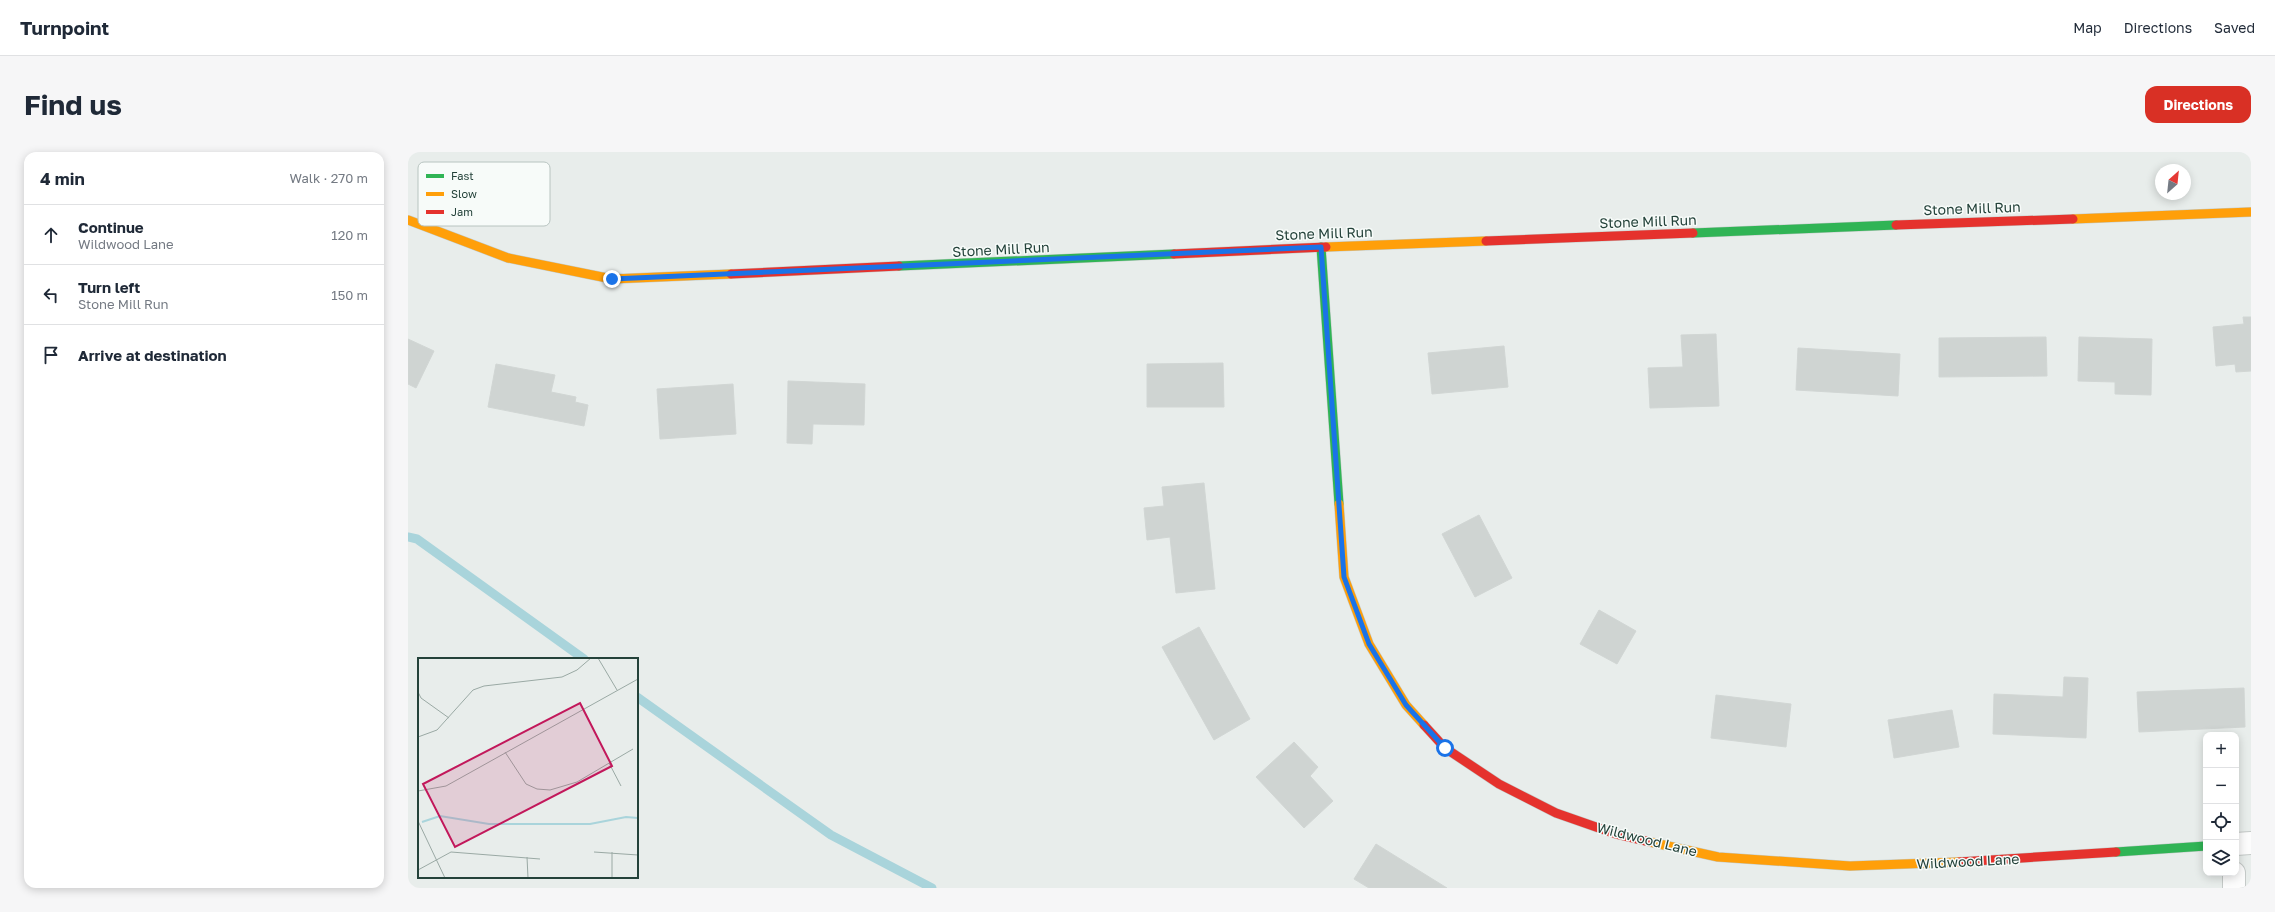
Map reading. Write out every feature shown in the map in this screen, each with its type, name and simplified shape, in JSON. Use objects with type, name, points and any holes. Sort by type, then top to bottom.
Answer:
[{"type":"street","name":"Stone Mill Run","points":[[424,226],[508,258],[612,279],[1321,247],[2251,212]]},
{"type":"street","name":"Stone Mill Run","points":[[408,220],[418,224]]},
{"type":"street","name":"Wildwood Lane","points":[[1321,247],[1344,577],[1369,644],[1406,705],[1445,748],[1499,784],[1556,813],[1616,834],[1718,857],[1850,866],[2021,859],[2203,846]]},
{"type":"street","points":[[2239,844],[2251,843]]},
{"type":"street","points":[[2234,876],[2234,888]]},
{"type":"building","points":[[2243,317],[2251,317],[2251,371],[2236,372],[2235,364],[2216,366],[2213,327],[2244,324]]},
{"type":"building","points":[[1716,334],[1719,406],[1650,408],[1648,368],[1683,367],[1681,335]]},
{"type":"building","points":[[2046,337],[2047,376],[1939,377],[1939,338]]},
{"type":"building","points":[[2079,337],[2152,339],[2151,395],[2115,394],[2115,382],[2078,381]]},
{"type":"building","points":[[408,339],[434,351],[416,388],[408,384]]},
{"type":"building","points":[[1504,346],[1508,387],[1432,394],[1428,353]]},
{"type":"building","points":[[1798,348],[1900,354],[1898,396],[1796,390]]},
{"type":"building","points":[[1223,363],[1224,407],[1147,407],[1147,364]]},
{"type":"building","points":[[496,364],[555,375],[551,392],[576,397],[575,402],[588,405],[584,426],[488,407]]},
{"type":"building","points":[[788,381],[865,384],[864,425],[813,424],[812,444],[787,443]]},
{"type":"building","points":[[733,384],[736,434],[660,439],[657,389]]},
{"type":"building","points":[[1204,483],[1215,589],[1176,593],[1170,537],[1147,540],[1144,508],[1164,506],[1162,487]]},
{"type":"building","points":[[1479,515],[1512,578],[1475,597],[1442,534]]},
{"type":"building","points":[[1599,610],[1636,631],[1617,664],[1580,644]]},
{"type":"building","points":[[1199,627],[1250,719],[1214,740],[1162,647]]},
{"type":"building","points":[[2064,677],[2088,678],[2086,738],[1993,734],[1994,694],[2063,697]]},
{"type":"building","points":[[2244,688],[2245,727],[2139,732],[2137,692]]},
{"type":"building","points":[[1716,695],[1791,704],[1786,747],[1711,738]]},
{"type":"building","points":[[1952,710],[1959,747],[1894,758],[1888,720]]},
{"type":"building","points":[[1294,742],[1318,767],[1310,776],[1333,801],[1304,828],[1256,777]]},
{"type":"building","points":[[1376,844],[1447,888],[1369,888],[1354,879]]},
{"type":"waterway","points":[[408,537],[417,539],[583,658]]},
{"type":"waterway","points":[[638,698],[831,835],[932,888]]},
{"type":"traffic: fast","points":[[1693,233],[1896,225]]},
{"type":"traffic: fast","points":[[1321,247],[1339,504]]},
{"type":"traffic: fast","points":[[899,266],[1174,254]]},
{"type":"traffic: fast","points":[[2116,852],[2203,846]]},
{"type":"traffic: slow","points":[[2073,219],[2251,212]]},
{"type":"traffic: slow","points":[[408,220],[418,224]]},
{"type":"traffic: slow","points":[[424,226],[508,258],[612,279],[731,274]]},
{"type":"traffic: slow","points":[[1326,247],[1486,241]]},
{"type":"traffic: slow","points":[[1339,504],[1344,577],[1369,644],[1406,705],[1424,725]]},
{"type":"traffic: slow","points":[[1650,842],[1718,857],[1850,866],[1959,862]]},
{"type":"traffic: jam","points":[[1896,225],[2073,219]]},
{"type":"traffic: jam","points":[[1486,241],[1693,233]]},
{"type":"traffic: jam","points":[[1174,254],[1326,247]]},
{"type":"traffic: jam","points":[[731,274],[899,266]]},
{"type":"traffic: jam","points":[[1424,725],[1445,748],[1499,784],[1556,813],[1616,834],[1650,842]]},
{"type":"traffic: jam","points":[[1959,862],[2116,852]]},
{"type":"route","points":[[612,279],[920,267],[1321,247],[1329,382],[1344,577],[1369,644],[1406,705],[1445,748]]}]
